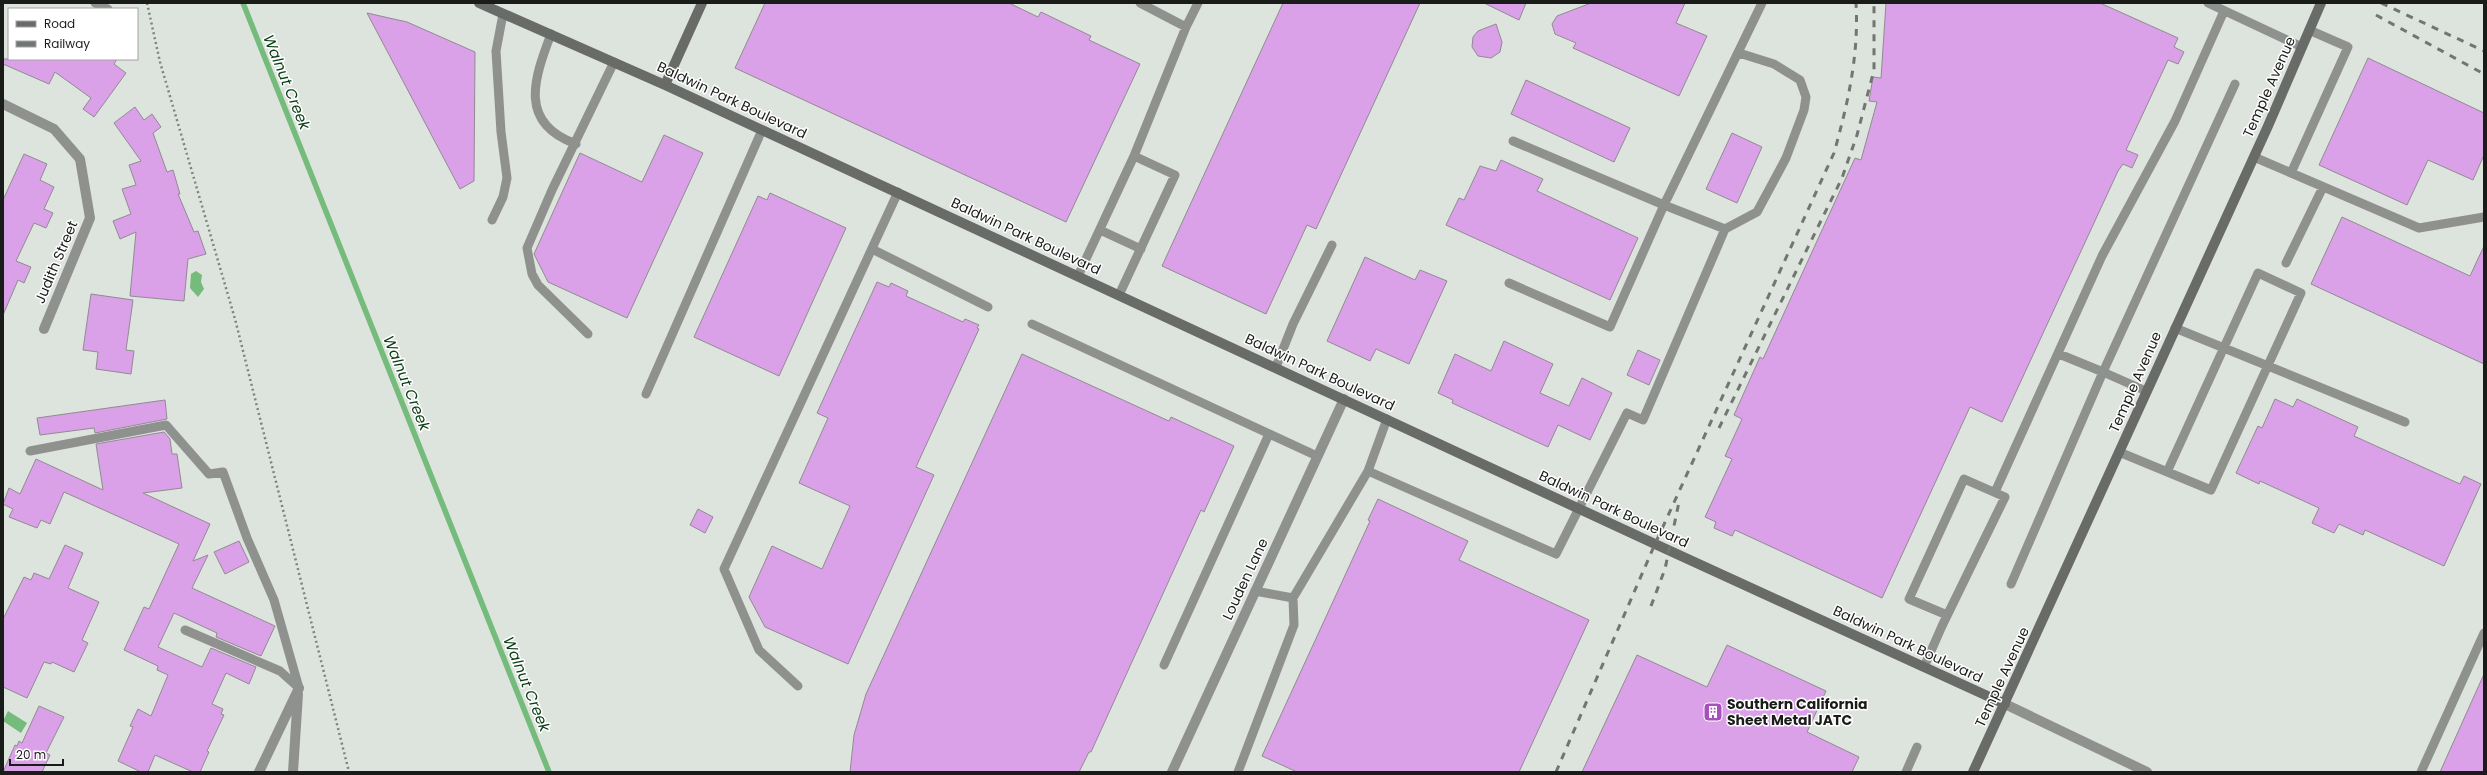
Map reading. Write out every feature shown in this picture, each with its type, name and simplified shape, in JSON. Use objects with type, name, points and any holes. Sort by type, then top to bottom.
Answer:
[{"type":"main road","name":"Baldwin Park Boulevard","points":[[479,3],[665,84],[1344,398],[1580,509],[2005,704]]},
{"type":"main road","points":[[665,84],[702,3]]},
{"type":"main road","name":"Temple Avenue","points":[[1973,772],[2254,157],[2321,3]]},
{"type":"street","name":"Judith Street","points":[[3,104],[54,129],[80,159],[90,218],[44,329]]},
{"type":"street","name":"Louden Lane","points":[[1172,772],[1344,398]]},
{"type":"street","points":[[259,772],[299,688]]},
{"type":"street","points":[[293,772],[299,688]]},
{"type":"street","name":"Baldwin Park Boulevard","points":[[2005,704],[2147,772]]},
{"type":"lane","points":[[95,3],[106,8]]},
{"type":"lane","points":[[1140,3],[1186,27]]},
{"type":"lane","points":[[1078,276],[1134,156],[1186,27],[1198,3]]},
{"type":"lane","points":[[1510,283],[1610,327],[1664,205],[1762,3]]},
{"type":"lane","points":[[2208,3],[2302,47]]},
{"type":"lane","points":[[1995,492],[2059,354],[2102,256],[2175,121],[2224,11]]},
{"type":"lane","points":[[492,220],[503,197],[507,178],[501,132],[501,105],[496,51],[503,14]]},
{"type":"lane","points":[[2291,173],[2348,47],[2309,30]]},
{"type":"lane","points":[[551,34],[538,68],[534,86],[536,103],[540,116],[554,134],[576,144]]},
{"type":"lane","points":[[1368,471],[1556,554],[1627,413],[1643,420],[1724,229],[1757,212],[1786,158],[1804,110],[1806,97],[1800,80],[1774,64],[1739,53]]},
{"type":"lane","points":[[588,334],[538,285],[532,274],[527,248],[552,190],[576,144],[614,62]]},
{"type":"lane","points":[[2011,584],[2103,372],[2234,84]]},
{"type":"lane","points":[[646,394],[762,130]]},
{"type":"lane","points":[[1513,141],[1724,229]]},
{"type":"lane","points":[[1119,295],[1175,175],[1134,156]]},
{"type":"lane","points":[[2254,157],[2419,228],[2484,217]]},
{"type":"lane","points":[[2286,263],[2323,187]]},
{"type":"lane","points":[[798,686],[759,650],[724,569],[898,192]]},
{"type":"lane","points":[[1100,230],[1141,249]]},
{"type":"lane","points":[[1276,367],[1332,245]]},
{"type":"lane","points":[[872,249],[988,307]]},
{"type":"lane","points":[[2119,452],[2167,472],[2211,490],[2301,293],[2258,274],[2167,472]]},
{"type":"lane","points":[[1032,324],[1317,456]]},
{"type":"lane","points":[[2175,328],[2405,422]]},
{"type":"lane","points":[[2059,354],[2146,391]]},
{"type":"lane","points":[[1238,772],[1294,625],[1293,598],[1368,471],[1387,419]]},
{"type":"lane","points":[[30,451],[166,425],[210,474],[223,472],[247,538],[274,600],[299,688]]},
{"type":"lane","points":[[1164,665],[1269,434]]},
{"type":"lane","points":[[1924,667],[1947,615],[2004,497],[1964,480],[1909,599],[1947,615]]},
{"type":"lane","points":[[1255,591],[1293,598]]},
{"type":"lane","points":[[185,630],[280,671],[299,688]]},
{"type":"lane","points":[[2421,772],[2484,633]]},
{"type":"lane","points":[[1906,772],[1917,747]]},
{"type":"path","points":[[147,3],[160,62],[235,319],[349,772]]},
{"type":"shaded area","points":[[196,271],[202,275],[201,282],[204,289],[198,297],[190,288],[191,274]]},
{"type":"shaded area","points":[[8,711],[27,723],[21,733],[3,721]]},
{"type":"building","points":[[765,3],[1009,3],[1038,17],[1041,12],[1091,36],[1089,40],[1140,64],[1066,222],[735,68]]},
{"type":"building","points":[[1283,3],[1420,3],[1316,229],[1307,225],[1266,314],[1162,266]]},
{"type":"building","points":[[1484,3],[1526,3],[1519,20]]},
{"type":"building","points":[[1591,3],[1685,3],[1676,23],[1707,36],[1679,96],[1573,48],[1576,43],[1555,34],[1552,24],[1557,16]]},
{"type":"building","points":[[1886,3],[2100,3],[2178,38],[2174,47],[2184,52],[2178,64],[2168,60],[2126,150],[2138,155],[2132,168],[2123,164],[2118,171],[2002,422],[1970,407],[1882,598],[1735,530],[1732,536],[1714,528],[1716,522],[1705,517],[1732,459],[1725,456],[1742,419],[1734,415],[1760,357],[1763,359],[1855,158],[1861,160],[1877,102],[1869,101],[1873,77],[1881,78]]},
{"type":"building","points":[[367,13],[407,22],[475,52],[474,181],[460,189]]},
{"type":"building","points":[[1496,24],[1502,42],[1500,52],[1491,58],[1478,56],[1472,47],[1473,37],[1478,31]]},
{"type":"building","points":[[2368,58],[2484,113],[2484,155],[2473,180],[2428,160],[2407,205],[2319,165]]},
{"type":"building","points":[[3,59],[116,60],[114,64],[126,73],[94,117],[83,109],[91,98],[55,72],[49,84],[3,64]]},
{"type":"building","points":[[1526,80],[1630,128],[1614,162],[1511,114]]},
{"type":"building","points":[[135,107],[144,120],[152,114],[161,127],[153,133],[167,172],[173,170],[180,194],[178,194],[194,232],[198,231],[206,254],[188,259],[184,301],[130,296],[136,232],[120,239],[113,221],[131,214],[122,189],[136,185],[129,165],[141,161],[114,123]]},
{"type":"building","points":[[1732,133],[1762,147],[1737,203],[1706,189]]},
{"type":"building","points":[[664,135],[703,153],[627,318],[548,282],[534,254],[580,153],[642,182]]},
{"type":"building","points":[[24,154],[47,164],[40,180],[54,187],[44,209],[53,213],[46,228],[34,223],[16,261],[31,267],[24,283],[18,280],[3,315],[3,200]]},
{"type":"building","points":[[1501,160],[1543,179],[1537,191],[1638,238],[1610,300],[1446,225],[1459,198],[1464,200],[1480,166],[1496,171]]},
{"type":"building","points":[[770,193],[846,228],[779,376],[694,337],[758,196],[767,200]]},
{"type":"building","points":[[2342,217],[2470,276],[2484,246],[2484,364],[2311,284]]},
{"type":"building","points":[[1365,257],[1415,280],[1420,270],[1447,281],[1409,364],[1376,349],[1370,361],[1327,341]]},
{"type":"building","points":[[877,282],[889,287],[891,283],[908,291],[906,296],[963,322],[965,319],[979,325],[977,328],[979,329],[916,467],[934,475],[848,664],[765,627],[749,597],[772,546],[822,569],[850,506],[799,483],[828,418],[817,413]]},
{"type":"building","points":[[91,294],[133,300],[126,350],[134,351],[131,374],[96,369],[98,352],[83,350]]},
{"type":"building","points":[[1504,341],[1553,364],[1540,393],[1569,406],[1582,378],[1612,393],[1590,440],[1558,425],[1548,447],[1452,403],[1453,400],[1438,393],[1455,354],[1491,371]]},
{"type":"building","points":[[1638,350],[1660,360],[1649,385],[1627,375]]},
{"type":"building","points":[[1022,354],[1169,421],[1171,417],[1234,446],[1204,512],[1201,510],[1091,752],[1089,752],[1079,772],[850,772],[854,735],[866,694]]},
{"type":"building","points":[[2275,399],[2293,407],[2297,399],[2358,427],[2354,436],[2460,484],[2464,476],[2481,484],[2444,566],[2365,530],[2363,535],[2339,524],[2334,533],[2312,523],[2319,508],[2260,481],[2259,484],[2236,473],[2258,426],[2262,428]]},
{"type":"building","points":[[165,400],[167,419],[95,433],[94,428],[40,435],[37,418]]},
{"type":"building","points":[[164,432],[170,439],[172,454],[177,454],[182,488],[143,493],[210,524],[193,561],[208,555],[192,588],[275,626],[261,656],[216,637],[217,633],[174,613],[158,647],[202,667],[211,648],[256,667],[249,684],[226,673],[212,704],[223,709],[221,714],[224,715],[207,751],[209,752],[200,772],[193,772],[155,755],[148,772],[141,772],[118,761],[133,727],[130,726],[138,709],[151,716],[168,675],[157,670],[158,666],[124,650],[144,607],[149,609],[179,544],[64,492],[50,524],[41,520],[37,528],[9,517],[13,509],[3,504],[9,488],[20,494],[36,459],[103,490],[96,444]]},
{"type":"building","points":[[1378,499],[1468,541],[1459,560],[1589,620],[1519,772],[1297,772],[1262,756],[1370,521],[1368,520]]},
{"type":"building","points":[[698,509],[713,517],[705,533],[690,525]]},
{"type":"building","points":[[239,541],[249,562],[225,574],[214,552]]},
{"type":"building","points":[[65,545],[83,553],[68,588],[99,602],[82,640],[88,643],[74,672],[52,662],[51,664],[44,662],[27,698],[3,687],[3,619],[24,577],[31,580],[34,573],[49,579]]},
{"type":"building","name":"Southern California Sheet Metal JATC","points":[[1727,645],[1826,691],[1807,732],[1859,757],[1852,772],[1582,772],[1637,655],[1707,687]]},
{"type":"building","points":[[2484,674],[2484,772],[2440,772]]},
{"type":"building","points":[[39,706],[64,717],[46,753],[50,755],[42,772],[3,772],[15,745],[17,746],[19,741],[22,743]]},
{"type":"waterway","name":"Walnut Creek","points":[[243,3],[549,772]]},
{"type":"railway","points":[[1556,772],[1655,544],[1834,153],[1844,116],[1854,60],[1856,41],[1856,3]]},
{"type":"railway","points":[[1719,428],[1842,178],[1857,135],[1874,70],[1874,3]]},
{"type":"railway","points":[[2381,3],[2484,51]]},
{"type":"railway","points":[[2376,15],[2484,74]]},
{"type":"railway","points":[[1651,606],[1665,569],[1679,502]]},
{"type":"place","name":"Southern California Sheet Metal JATC","points":[[1713,712]]}]
